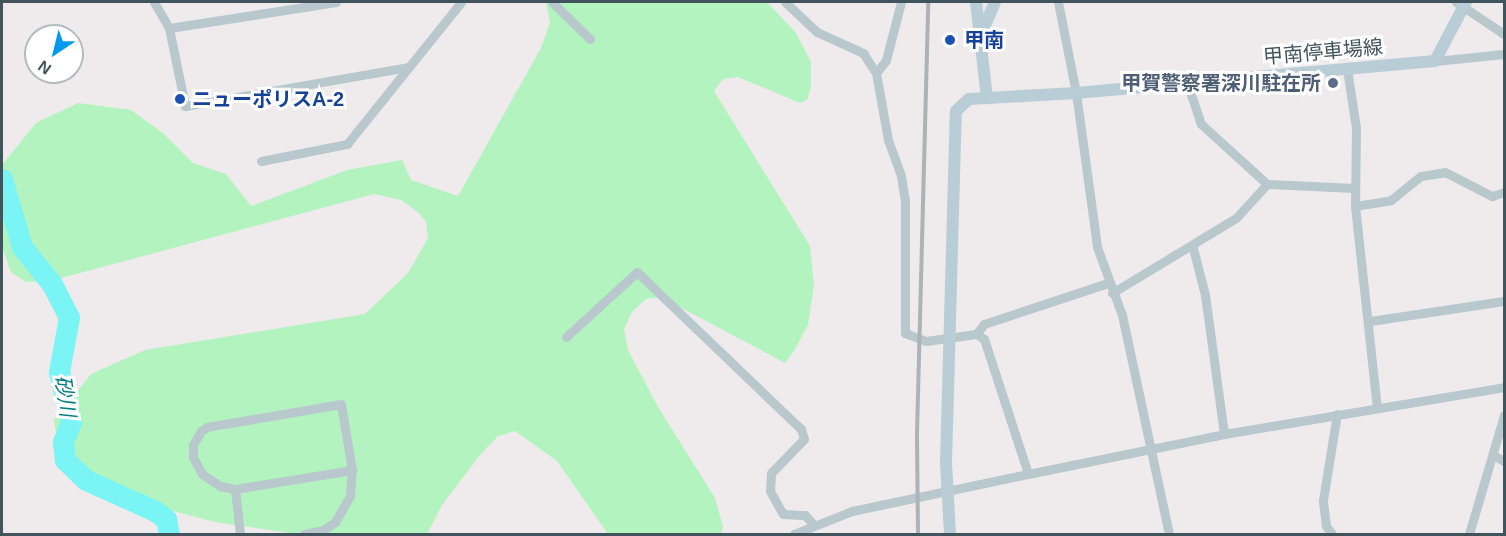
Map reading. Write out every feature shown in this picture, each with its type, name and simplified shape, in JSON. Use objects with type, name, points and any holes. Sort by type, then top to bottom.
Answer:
[{"type":"street","points":[[154,2],[170,28],[185,106],[408,67]]},
{"type":"street","points":[[170,28],[336,2]]},
{"type":"street","points":[[261,161],[347,144],[461,2]]},
{"type":"street","points":[[552,2],[590,39]]},
{"type":"street","points":[[785,2],[817,32],[863,53],[876,73],[888,140],[901,176],[905,200],[905,333],[926,341],[976,334],[984,339],[1028,474]]},
{"type":"street","points":[[876,73],[886,60],[901,2]]},
{"type":"street","points":[[976,2],[980,6],[994,3]]},
{"type":"street","points":[[976,2],[987,98]]},
{"type":"street","points":[[1058,2],[1076,93],[1097,247],[1108,283],[1122,315],[1169,534]]},
{"type":"street","points":[[981,35],[994,3]]},
{"type":"street","points":[[1435,61],[1462,3],[1504,34]]},
{"type":"street","points":[[1435,61],[1504,54]]},
{"type":"street","name":"甲南停車場線","points":[[950,338],[956,111],[969,99],[1076,93],[1435,61]]},
{"type":"street","points":[[1347,69],[1356,128],[1355,206],[1370,321],[1377,407]]},
{"type":"street","points":[[1187,83],[1201,124],[1267,184],[1354,188]]},
{"type":"street","points":[[1355,206],[1391,200],[1421,176],[1445,172],[1492,196],[1504,192]]},
{"type":"street","points":[[1112,293],[1193,248],[1236,218],[1267,184]]},
{"type":"street","points":[[1193,248],[1205,295],[1224,434]]},
{"type":"street","points":[[566,337],[637,272],[801,429],[804,440],[771,473],[770,491],[783,514],[805,515],[813,524]]},
{"type":"street","points":[[976,334],[984,324],[1108,283]]},
{"type":"street","points":[[1370,321],[1504,301]]},
{"type":"street","points":[[950,338],[946,494],[950,534]]},
{"type":"street","points":[[794,534],[813,524],[852,511],[946,494],[1028,474],[1224,434],[1504,387]]},
{"type":"street","points":[[304,534],[323,530],[335,522],[350,496],[352,470],[344,408],[337,403],[207,426],[195,438],[193,457],[211,482],[235,489],[352,470]]},
{"type":"street","points":[[1332,534],[1326,526],[1323,500],[1337,414]]},
{"type":"street","points":[[1469,534],[1504,414]]},
{"type":"street","points":[[1492,455],[1504,461]]},
{"type":"street","points":[[235,489],[240,534]]},
{"type":"green space","points":[[546,2],[767,2],[796,33],[811,62],[811,88],[807,100],[800,103],[738,77],[723,79],[714,91],[810,246],[814,285],[808,325],[794,351],[785,363],[661,297],[646,299],[632,312],[624,329],[628,350],[658,407],[715,498],[723,526],[721,534],[608,534],[557,461],[515,431],[498,436],[480,455],[442,505],[427,534],[297,534],[215,522],[116,496],[77,468],[57,440],[54,420],[91,374],[145,350],[365,314],[408,273],[428,238],[426,222],[419,213],[401,200],[374,194],[54,280],[26,282],[11,272],[2,247],[2,165],[36,123],[78,103],[131,110],[164,134],[193,163],[226,174],[251,206],[347,170],[402,160],[411,180],[458,196],[541,48],[550,23]]},
{"type":"waterway","name":"砂川","points":[[2,179],[22,247],[52,284],[69,317],[59,372],[71,422],[63,442],[65,460],[86,480],[155,511],[166,519],[169,534]]},
{"type":"railway","points":[[918,534],[917,433],[928,2]]},
{"type":"place","name":"甲南","points":[[950,40]]},
{"type":"place","name":"甲賀警察署深川駐在所","points":[[1333,83]]},
{"type":"place","name":"ニューポリスA-2","points":[[180,99]]}]
